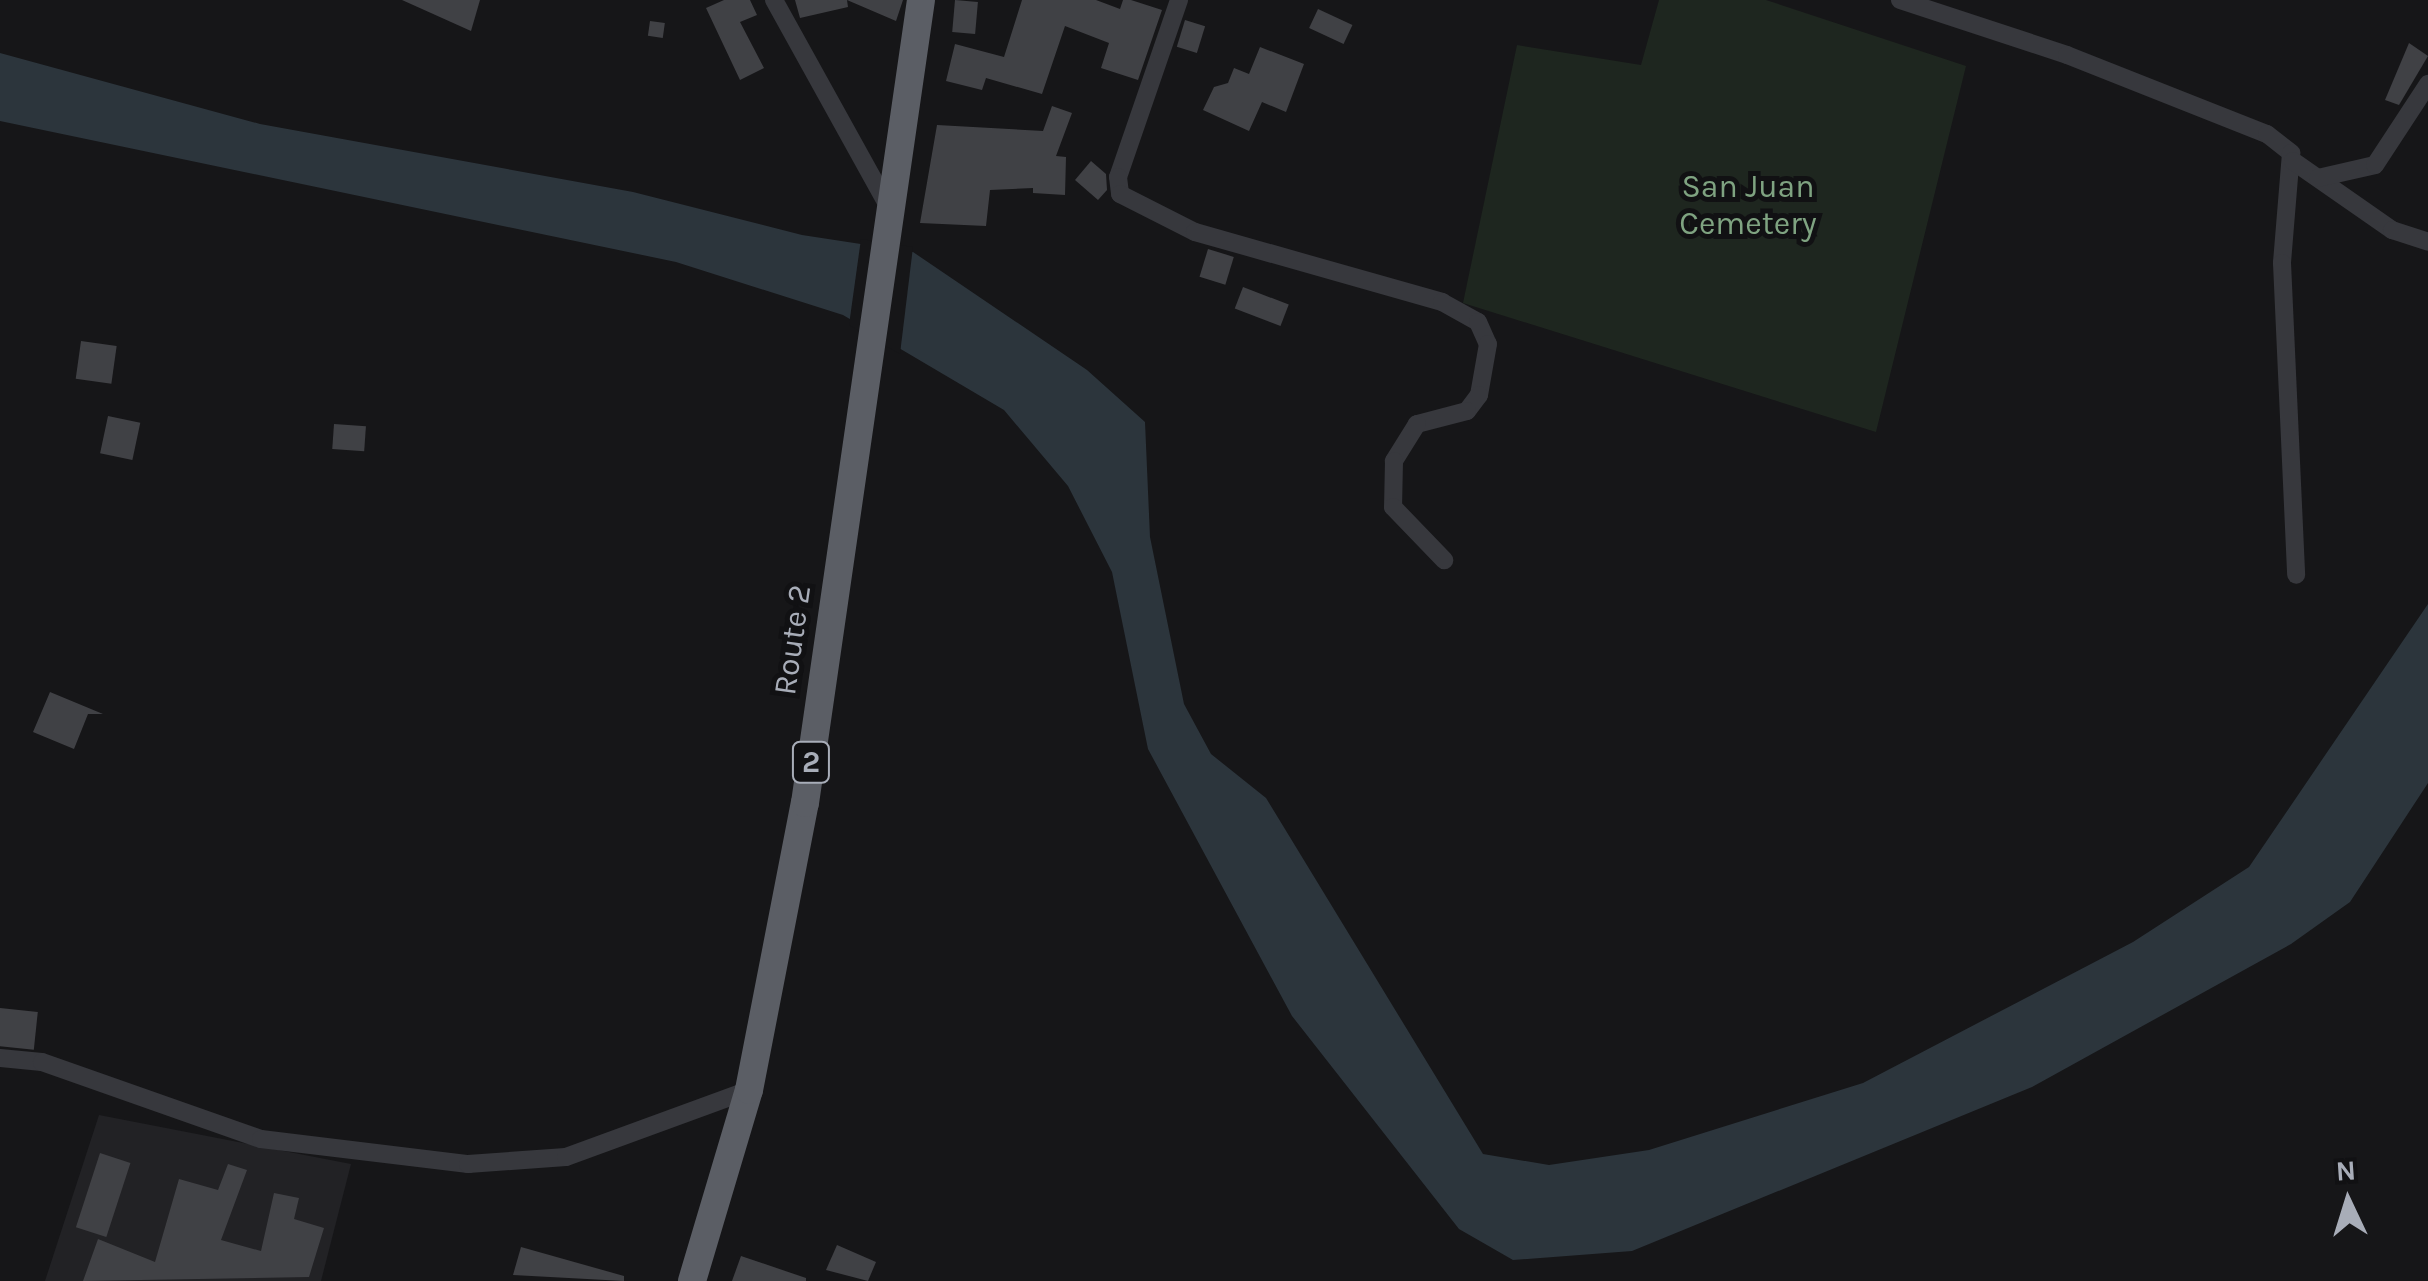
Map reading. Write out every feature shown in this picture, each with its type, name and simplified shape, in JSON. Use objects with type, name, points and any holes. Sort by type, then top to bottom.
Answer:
[{"type":"highway","name":"Route 2","points":[[692,1281],[749,1090],[805,804],[921,0]]},
{"type":"street","points":[[774,0],[889,223]]},
{"type":"street","points":[[1180,0],[1118,178],[1120,194],[1196,232],[1442,302],[1478,322],[1488,344],[1480,395],[1468,411],[1416,424],[1394,460],[1393,507],[1444,560]]},
{"type":"street","points":[[1900,0],[2066,54],[2267,134],[2293,160],[2392,230],[2428,242]]},
{"type":"street","points":[[2318,178],[2376,165],[2428,84]]},
{"type":"street","points":[[2293,160],[2282,263],[2296,575]]},
{"type":"street","points":[[0,1058],[42,1062],[261,1139],[468,1164],[566,1157],[749,1090]]},
{"type":"shaded area","points":[[0,53],[260,124],[633,192],[802,235],[913,252],[1087,370],[1145,422],[1150,537],[1184,704],[1211,754],[1266,798],[1483,1154],[1549,1165],[1649,1150],[1863,1083],[2133,942],[2249,867],[2428,604],[2428,783],[2350,902],[2291,944],[2032,1087],[1632,1251],[1513,1260],[1459,1229],[1292,1016],[1148,749],[1112,572],[1068,486],[1004,410],[843,315],[676,262],[0,121]]},
{"type":"shaded area","points":[[99,1115],[351,1164],[321,1281],[45,1281]]},
{"type":"green space","name":"San Juan Cemetery","points":[[1659,0],[1766,0],[1966,66],[1876,432],[1463,303],[1517,45],[1641,65]]},
{"type":"pier","points":[[861,239],[913,247],[900,354],[849,325]]},
{"type":"building","points":[[402,0],[480,0],[471,31]]},
{"type":"building","points":[[724,0],[750,0],[757,15],[740,22],[764,68],[740,80],[706,8]]},
{"type":"building","points":[[795,0],[847,0],[848,7],[800,18]]},
{"type":"building","points":[[847,0],[903,0],[896,21]]},
{"type":"building","points":[[955,0],[978,2],[975,34],[952,32]]},
{"type":"building","points":[[1022,0],[1096,0],[1120,9],[1123,0],[1131,0],[1162,10],[1138,80],[1101,68],[1109,43],[1065,26],[1042,94],[986,78],[982,90],[946,81],[955,44],[1004,57]]},
{"type":"building","points":[[1318,9],[1352,25],[1344,44],[1309,28]]},
{"type":"building","points":[[1185,20],[1205,26],[1197,53],[1177,47]]},
{"type":"building","points":[[650,21],[665,23],[663,38],[648,36]]},
{"type":"building","points":[[2409,43],[2428,56],[2399,105],[2385,100]]},
{"type":"building","points":[[1260,47],[1304,64],[1286,112],[1262,102],[1249,131],[1203,110],[1214,87],[1228,83],[1234,68],[1249,74]]},
{"type":"building","points":[[1052,106],[1072,113],[1056,156],[1066,157],[1065,195],[1033,193],[1033,188],[990,190],[986,226],[920,223],[937,125],[1043,131]]},
{"type":"building","points":[[1091,161],[1106,174],[1107,190],[1098,200],[1075,180]]},
{"type":"building","points":[[1208,249],[1234,257],[1225,285],[1200,277]]},
{"type":"building","points":[[1243,287],[1289,305],[1281,326],[1235,308]]},
{"type":"building","points":[[81,341],[117,346],[111,384],[76,379]]},
{"type":"building","points":[[108,416],[140,423],[132,460],[100,453]]},
{"type":"building","points":[[334,424],[366,426],[364,451],[332,449]]},
{"type":"building","points":[[50,692],[103,714],[88,714],[74,749],[33,732]]},
{"type":"building","points":[[0,1008],[38,1012],[34,1050],[0,1046]]},
{"type":"building","points":[[100,1153],[130,1163],[106,1237],[76,1227]]},
{"type":"building","points":[[228,1164],[247,1170],[221,1240],[261,1251],[274,1193],[299,1198],[294,1219],[324,1228],[309,1277],[83,1281],[98,1239],[155,1262],[179,1179],[218,1190]]},
{"type":"building","points":[[837,1245],[876,1262],[868,1281],[826,1270]]},
{"type":"building","points":[[521,1247],[624,1276],[624,1281],[513,1275]]},
{"type":"building","points":[[741,1256],[806,1278],[806,1281],[732,1281]]}]
